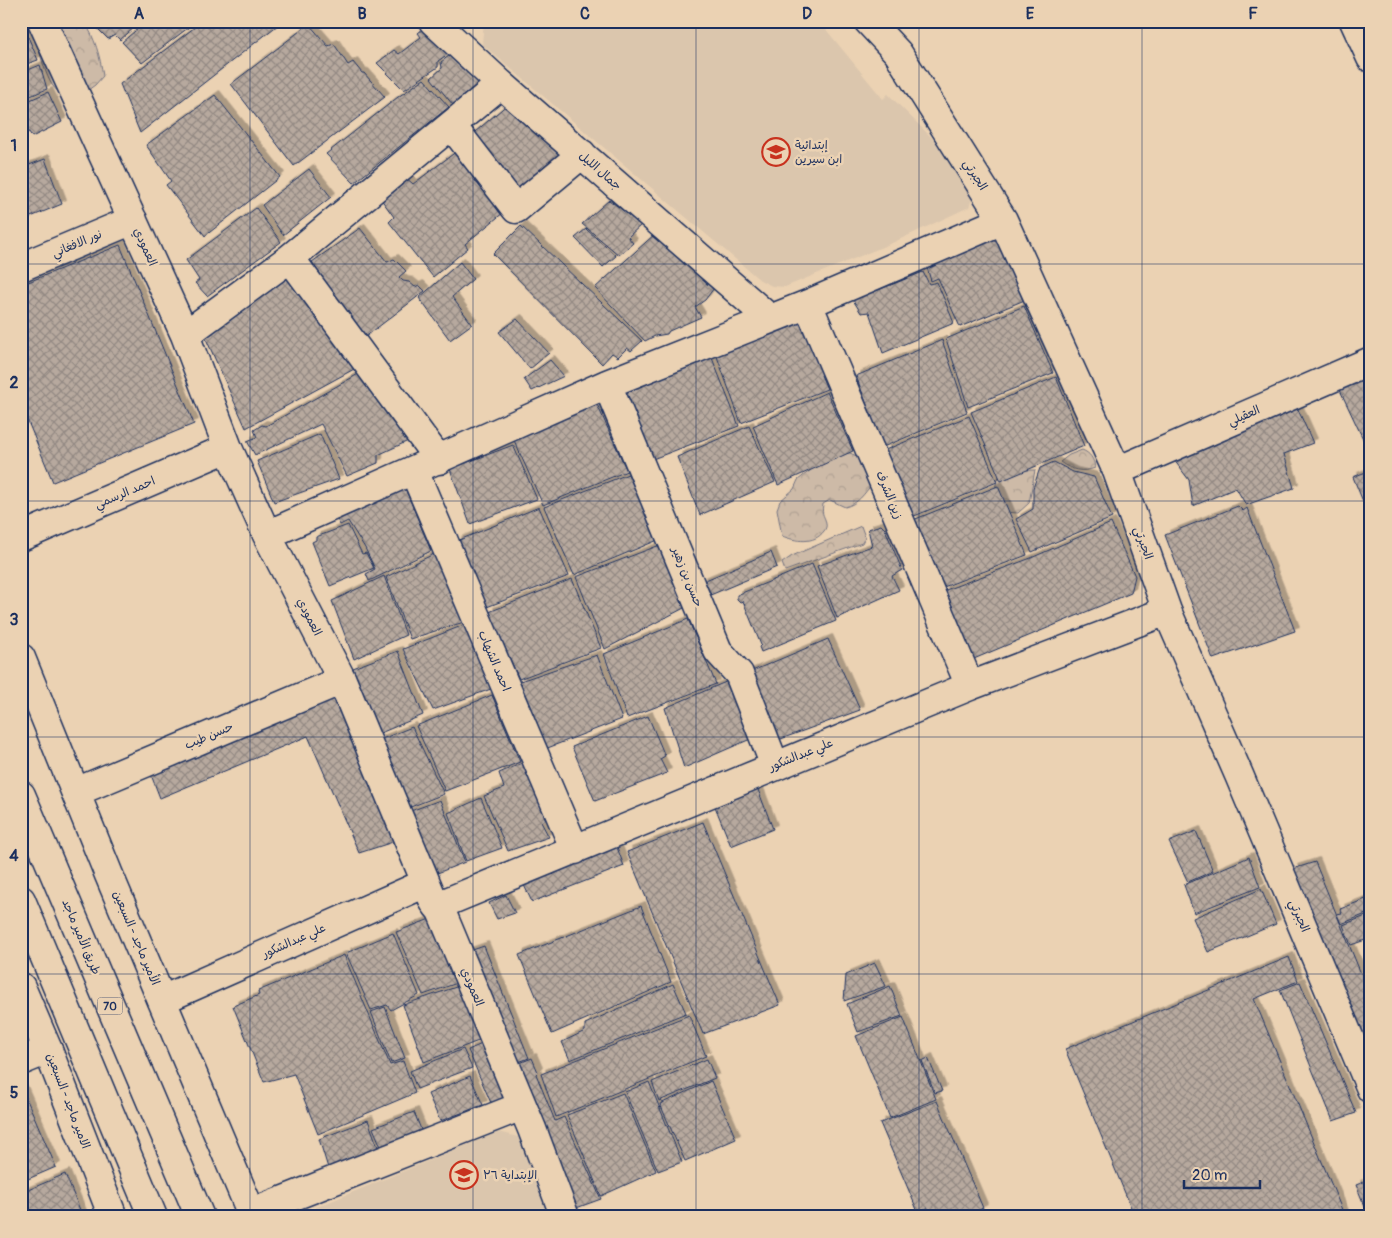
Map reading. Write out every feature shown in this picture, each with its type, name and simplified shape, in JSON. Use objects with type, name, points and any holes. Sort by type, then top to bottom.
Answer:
[{"type":"main road","name":"العمودي","points":[[42,21],[185,335],[228,448],[267,535],[342,680],[522,1106],[565,1217]]},
{"type":"main road","name":"الجبرتي","points":[[868,21],[898,53],[1003,220],[1117,471],[1168,612],[1239,775],[1371,1089]]},
{"type":"main road","points":[[1354,21],[1371,58]]},
{"type":"main road","name":"جمال الليل","points":[[447,26],[501,84],[769,318]]},
{"type":"main road","points":[[185,335],[290,258],[501,84]]},
{"type":"main road","points":[[452,126],[516,209],[582,154]]},
{"type":"main road","name":"نور الافغاني","points":[[21,267],[133,220]]},
{"type":"main road","points":[[267,535],[607,384],[808,304],[1003,220]]},
{"type":"main road","points":[[290,258],[439,460]]},
{"type":"main road","name":"زين الشرف","points":[[808,304],[970,686]]},
{"type":"main road","name":"العقيلي","points":[[1117,471],[1371,361]]},
{"type":"main road","name":"حسن بن زهير","points":[[607,384],[718,651],[739,674],[775,766]]},
{"type":"main road","name":"احمد الرسمي","points":[[21,537],[228,448]]},
{"type":"main road","name":"احمد الشهاب","points":[[414,471],[575,850]]},
{"type":"main road","name":"علي عبدالشكور","points":[[162,1000],[431,894],[575,850],[970,686],[1168,612]]},
{"type":"main road","name":"الأمير ماجد - السبعين","points":[[21,658],[252,1215]]},
{"type":"main road","name":"حسن طيب","points":[[76,792],[342,680]]},
{"type":"main road","points":[[21,688],[58,748]]},
{"type":"main road","name":"طريق الأمير ماجد","points":[[21,795],[200,1217]]},
{"type":"main road","points":[[21,900],[153,1217]]},
{"type":"main road","name":"الامير ماجد - السبعين","points":[[21,987],[48,1050],[113,1217]]},
{"type":"main road","points":[[21,1061],[48,1050]]},
{"type":"main road","points":[[252,1215],[522,1106]]},
{"type":"shaded area","name":"إبتدائية ابن سيرين","points":[[484,21],[819,21],[883,99],[888,94],[934,140],[973,197],[969,207],[892,243],[785,287],[772,286],[760,280],[482,44]]},
{"type":"shaded area","name":"الإبتداية ٣٦","points":[[498,1132],[522,1138],[550,1217],[306,1217],[305,1212]]},
{"type":"green space","points":[[28,21],[84,21],[96,47],[103,76],[95,85],[81,95],[63,94],[55,89],[46,71]]},
{"type":"green space","points":[[1082,450],[1091,457],[1095,468],[1077,470],[1060,462],[1069,455]]},
{"type":"green space","points":[[850,453],[863,459],[872,484],[850,506],[845,507],[830,500],[823,504],[822,511],[826,527],[815,538],[804,541],[782,536],[777,509],[780,501],[794,489],[798,480],[820,463],[835,454]]},
{"type":"green space","points":[[1035,470],[1029,503],[1018,513],[1002,512],[994,501],[996,484],[1001,471]]},
{"type":"green space","points":[[861,526],[865,537],[862,543],[785,571],[782,563],[792,556]]},
{"type":"building","points":[[90,21],[142,21],[120,40],[115,35],[108,39]]},
{"type":"building","points":[[147,21],[197,21],[142,63],[122,42]]},
{"type":"building","points":[[203,21],[283,21],[140,133],[120,84]]},
{"type":"building","points":[[430,23],[455,49],[438,61],[438,67],[404,90],[377,63],[394,50],[399,54],[421,37],[418,33]]},
{"type":"building","points":[[309,24],[328,46],[334,44],[348,65],[353,62],[385,97],[294,166],[231,84]]},
{"type":"building","points":[[21,25],[23,25],[38,60],[21,66]]},
{"type":"building","points":[[458,49],[486,77],[453,105],[431,78],[442,68],[441,62]]},
{"type":"building","points":[[40,65],[47,89],[21,100],[21,73]]},
{"type":"building","points":[[424,79],[449,107],[354,183],[326,154],[398,97]]},
{"type":"building","points":[[48,92],[62,122],[32,137],[29,132],[21,134],[21,104]]},
{"type":"building","points":[[215,95],[280,177],[205,236],[166,185],[171,181],[146,145]]},
{"type":"building","points":[[509,103],[570,157],[518,198],[468,138]]},
{"type":"building","points":[[461,148],[509,208],[465,244],[468,248],[433,277],[389,222],[394,217],[378,195],[404,176],[413,184]]},
{"type":"building","points":[[45,159],[62,204],[21,221],[21,168]]},
{"type":"building","points":[[309,169],[331,197],[283,235],[262,205]]},
{"type":"building","points":[[609,200],[642,224],[628,237],[633,243],[619,255],[582,224]]},
{"type":"building","points":[[256,208],[281,242],[207,296],[195,283],[199,280],[186,260]]},
{"type":"building","points":[[521,226],[642,341],[631,351],[627,348],[618,357],[612,353],[602,364],[493,254]]},
{"type":"building","points":[[360,228],[387,262],[394,259],[406,271],[399,277],[403,281],[409,282],[415,287],[419,285],[425,291],[360,341],[312,262]]},
{"type":"building","points":[[586,229],[616,256],[603,267],[575,238]]},
{"type":"building","points":[[656,233],[717,284],[705,300],[695,307],[701,317],[669,331],[667,334],[655,336],[645,341],[595,288]]},
{"type":"building","points":[[997,236],[1027,299],[960,327],[938,278],[931,281],[926,264]]},
{"type":"building","points":[[120,245],[194,424],[53,482],[21,405],[21,285]]},
{"type":"building","points":[[460,262],[473,279],[452,297],[472,324],[450,340],[419,298]]},
{"type":"building","points":[[286,268],[356,368],[246,428],[203,332]]},
{"type":"building","points":[[923,272],[929,284],[937,282],[954,323],[883,353],[869,312],[861,313],[853,300]]},
{"type":"building","points":[[1024,306],[1053,373],[968,407],[946,339]]},
{"type":"building","points":[[802,313],[827,371],[821,375],[827,389],[741,423],[715,351]]},
{"type":"building","points":[[517,319],[549,353],[530,369],[499,332]]},
{"type":"building","points":[[942,340],[967,412],[883,447],[856,376]]},
{"type":"building","points":[[710,353],[739,426],[650,460],[623,390]]},
{"type":"building","points":[[550,360],[564,376],[532,391],[524,379]]},
{"type":"building","points":[[369,368],[419,436],[378,455],[378,463],[347,476],[321,424],[255,455],[247,441],[257,437],[254,430],[262,425],[266,426]]},
{"type":"building","points":[[1371,370],[1371,441],[1365,443],[1338,386]]},
{"type":"building","points":[[1056,377],[1084,446],[1001,481],[971,412]]},
{"type":"building","points":[[827,392],[853,451],[778,485],[753,426]]},
{"type":"building","points":[[596,402],[627,471],[543,505],[513,438]]},
{"type":"building","points":[[1296,405],[1313,443],[1284,454],[1294,488],[1246,505],[1236,488],[1193,506],[1189,480],[1174,460]]},
{"type":"building","points":[[969,416],[997,482],[912,517],[885,450]]},
{"type":"building","points":[[749,426],[775,482],[700,515],[677,457]]},
{"type":"building","points":[[320,434],[339,479],[274,502],[257,461]]},
{"type":"building","points":[[513,445],[537,499],[470,524],[450,469]]},
{"type":"building","points":[[1054,462],[1073,472],[1094,477],[1112,518],[1032,552],[1016,519],[1033,509],[1033,488],[1040,468]]},
{"type":"building","points":[[1371,470],[1371,521],[1353,477]]},
{"type":"building","points":[[628,474],[658,540],[574,575],[544,507]]},
{"type":"building","points":[[403,483],[431,551],[369,581],[366,574],[375,569],[365,548],[348,521],[340,525],[333,512]]},
{"type":"building","points":[[998,486],[1027,555],[941,588],[913,520]]},
{"type":"building","points":[[1238,506],[1243,511],[1247,508],[1295,631],[1213,659],[1165,535]]},
{"type":"building","points":[[539,507],[569,576],[484,608],[457,541]]},
{"type":"building","points":[[1111,523],[1135,576],[1131,593],[969,661],[943,591],[1031,558]]},
{"type":"building","points":[[348,525],[362,554],[366,553],[374,568],[330,586],[312,542],[316,540],[316,537]]},
{"type":"building","points":[[881,525],[885,529],[902,570],[892,576],[899,590],[837,618],[817,566],[872,546],[868,529]]},
{"type":"building","points":[[660,545],[686,607],[605,649],[576,577]]},
{"type":"building","points":[[771,552],[777,567],[708,596],[701,582]]},
{"type":"building","points":[[434,554],[464,622],[410,639],[386,577]]},
{"type":"building","points":[[812,564],[836,621],[761,652],[759,647],[761,645],[743,601],[740,602],[737,599],[737,595]]},
{"type":"building","points":[[384,576],[406,635],[354,659],[332,601]]},
{"type":"building","points":[[572,579],[601,648],[519,679],[489,612]]},
{"type":"building","points":[[688,619],[716,684],[627,718],[604,654]]},
{"type":"building","points":[[464,625],[491,689],[433,710],[403,649]]},
{"type":"building","points":[[828,639],[860,710],[770,743],[745,674]]},
{"type":"building","points":[[398,651],[423,715],[378,734],[353,668]]},
{"type":"building","points":[[597,655],[622,719],[545,749],[520,681]]},
{"type":"building","points":[[735,678],[755,737],[684,768],[665,708]]},
{"type":"building","points":[[335,689],[396,841],[359,853],[308,736],[160,798],[148,767]]},
{"type":"building","points":[[492,695],[520,762],[445,791],[416,726]]},
{"type":"building","points":[[648,716],[665,756],[660,759],[667,773],[595,801],[572,747]]},
{"type":"building","points":[[412,727],[444,794],[408,808],[379,740]]},
{"type":"building","points":[[532,759],[549,818],[541,822],[549,837],[508,851],[484,796],[504,788],[499,773]]},
{"type":"building","points":[[757,787],[773,829],[731,846],[714,804]]},
{"type":"building","points":[[481,798],[502,848],[466,861],[448,813]]},
{"type":"building","points":[[440,800],[465,862],[430,876],[408,812]]},
{"type":"building","points":[[703,822],[780,1005],[703,1034],[627,852]]},
{"type":"building","points":[[1196,831],[1213,871],[1188,882],[1169,842]]},
{"type":"building","points":[[615,842],[624,866],[532,902],[523,883]]},
{"type":"building","points":[[1249,857],[1260,887],[1194,913],[1184,885]]},
{"type":"building","points":[[1315,862],[1371,998],[1371,1059],[1293,869]]},
{"type":"building","points":[[1261,889],[1276,924],[1208,952],[1193,918]]},
{"type":"building","points":[[506,895],[515,913],[497,919],[489,903]]},
{"type":"building","points":[[1371,897],[1371,912],[1341,924],[1337,914],[1342,913],[1340,909]]},
{"type":"building","points":[[641,906],[671,982],[552,1034],[519,955]]},
{"type":"building","points":[[1371,914],[1371,938],[1351,945],[1343,925]]},
{"type":"building","points":[[438,916],[463,981],[423,995],[396,932]]},
{"type":"building","points":[[393,933],[419,995],[391,1010],[387,1005],[371,1010],[346,953]]},
{"type":"building","points":[[484,946],[529,1058],[508,1066],[464,953]]},
{"type":"building","points":[[344,955],[390,1065],[403,1061],[415,1093],[318,1134],[294,1074],[264,1082],[233,1006],[259,995],[258,991]]},
{"type":"building","points":[[1289,957],[1298,981],[1254,999],[1345,1217],[1135,1217],[1065,1049]]},
{"type":"building","points":[[875,963],[886,986],[844,1001],[846,975]]},
{"type":"building","points":[[1300,982],[1356,1113],[1333,1121],[1280,990]]},
{"type":"building","points":[[673,984],[686,1013],[570,1060],[562,1042],[585,1031],[585,1024]]},
{"type":"building","points":[[459,986],[481,1040],[424,1062],[403,1005]]},
{"type":"building","points":[[890,986],[902,1016],[858,1032],[847,1004]]},
{"type":"building","points":[[385,1007],[405,1058],[391,1063],[371,1012]]},
{"type":"building","points":[[689,1015],[706,1056],[556,1117],[541,1074]]},
{"type":"building","points":[[903,1017],[936,1099],[890,1118],[856,1036]]},
{"type":"building","points":[[491,1040],[514,1096],[491,1103],[468,1050]]},
{"type":"building","points":[[463,1049],[472,1068],[417,1089],[410,1071]]},
{"type":"building","points":[[532,1058],[538,1072],[536,1074],[555,1121],[564,1117],[601,1199],[568,1211],[510,1067]]},
{"type":"building","points":[[928,1058],[942,1091],[935,1093],[922,1061]]},
{"type":"building","points":[[707,1059],[715,1078],[659,1101],[652,1082]]},
{"type":"building","points":[[470,1076],[483,1105],[440,1121],[428,1094]]},
{"type":"building","points":[[711,1081],[736,1139],[685,1161],[660,1104]]},
{"type":"building","points":[[649,1082],[682,1162],[658,1171],[625,1092]]},
{"type":"building","points":[[21,1086],[56,1167],[21,1182]]},
{"type":"building","points":[[623,1093],[656,1171],[601,1196],[567,1115]]},
{"type":"building","points":[[937,1101],[983,1208],[972,1214],[973,1217],[932,1217],[928,1208],[918,1212],[880,1123]]},
{"type":"building","points":[[414,1112],[422,1132],[382,1149],[373,1128]]},
{"type":"building","points":[[368,1120],[379,1150],[328,1168],[319,1139]]},
{"type":"building","points":[[65,1174],[83,1217],[21,1217],[21,1193]]},
{"type":"building","points":[[1371,1179],[1371,1217],[1369,1217],[1356,1185]]},
{"type":"place","name":"إبتدائية ابن سيرين","points":[[776,152]]},
{"type":"place","name":"الإبتداية ٣٦","points":[[464,1175]]}]
